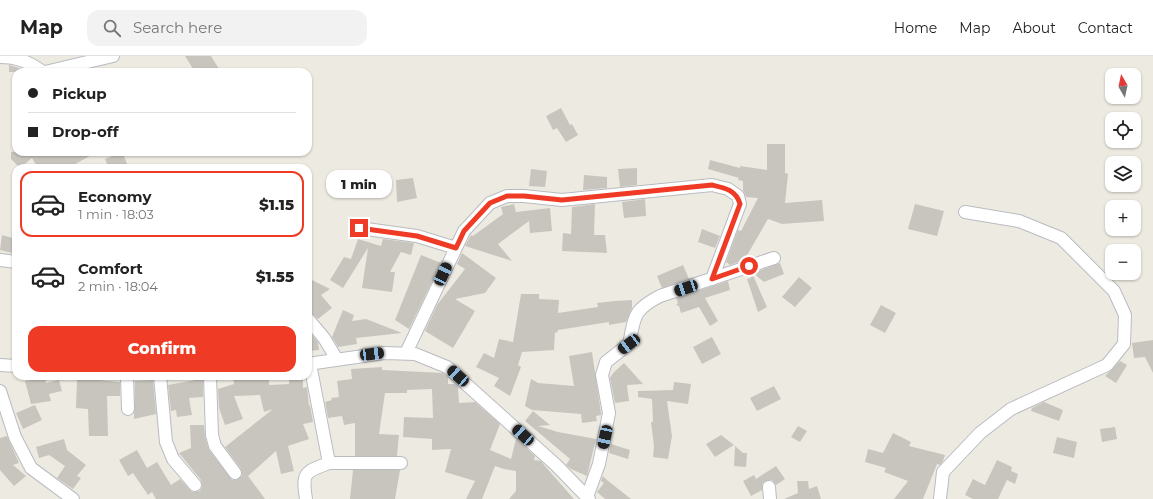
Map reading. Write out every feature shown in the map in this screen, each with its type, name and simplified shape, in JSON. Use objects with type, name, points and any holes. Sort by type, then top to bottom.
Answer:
[{"type":"street","points":[[61,68],[113,56]]},
{"type":"street","points":[[0,57],[14,57],[30,62],[38,68]]},
{"type":"street","points":[[406,353],[464,231],[490,203],[507,196],[524,196],[562,200],[712,185],[728,189],[738,196],[740,204],[712,279]]},
{"type":"street","points":[[940,499],[943,472],[980,433],[1011,409],[1107,365],[1124,344],[1125,315],[1114,291],[1061,238],[1019,222],[965,212]]},
{"type":"street","points":[[359,228],[417,236],[456,248]]},
{"type":"street","points":[[312,363],[336,358],[384,353],[406,353],[431,359],[447,367],[556,465],[588,498],[599,464],[609,413],[602,375],[606,362],[629,344],[635,315],[644,304],[660,296],[774,258]]},
{"type":"street","points":[[0,260],[12,262]]},
{"type":"street","points":[[312,324],[324,338],[336,358]]},
{"type":"street","points":[[0,365],[12,366]]},
{"type":"street","points":[[312,379],[329,463]]},
{"type":"street","points":[[127,380],[128,409]]},
{"type":"street","points":[[160,380],[166,442],[173,459],[195,485]]},
{"type":"street","points":[[210,380],[212,434],[216,446],[235,473]]},
{"type":"street","points":[[0,391],[15,437],[31,468],[73,499]]},
{"type":"street","points":[[306,499],[303,481],[306,473],[329,463],[401,463]]},
{"type":"street","points":[[769,487],[770,499]]},
{"type":"building","points":[[185,56],[211,56],[218,68],[192,68]]},
{"type":"building","points":[[9,65],[20,68],[12,68],[12,72],[9,72]]},
{"type":"building","points":[[561,108],[570,125],[572,124],[578,135],[566,142],[557,128],[553,130],[546,116]]},
{"type":"building","points":[[767,144],[785,144],[785,173],[788,174],[785,203],[822,200],[824,221],[782,224],[768,219],[746,257],[749,258],[730,265],[726,262],[738,230],[741,231],[758,198],[746,197],[743,190],[743,181],[738,180],[739,178],[708,169],[710,160],[740,168],[740,166],[767,170]]},
{"type":"building","points":[[11,152],[12,156],[90,156],[75,164],[36,164],[32,158],[25,164],[16,164],[11,159]]},
{"type":"building","points":[[112,156],[124,156],[127,164],[107,164],[105,159]]},
{"type":"building","points":[[637,168],[637,185],[620,187],[618,169]]},
{"type":"building","points":[[531,169],[547,171],[545,187],[529,186]]},
{"type":"building","points":[[584,175],[607,177],[607,188],[583,190]]},
{"type":"building","points":[[413,178],[417,198],[397,202],[396,180]]},
{"type":"building","points":[[645,199],[646,216],[624,218],[622,202]]},
{"type":"building","points":[[514,204],[516,212],[550,208],[552,231],[530,233],[529,221],[498,244],[512,261],[465,246],[471,235],[473,236],[503,214],[501,207]]},
{"type":"building","points":[[595,204],[594,235],[605,235],[607,253],[562,251],[563,233],[571,234],[572,207]]},
{"type":"building","points":[[915,204],[944,211],[937,236],[908,229]]},
{"type":"building","points":[[702,229],[720,236],[715,248],[698,242]]},
{"type":"building","points":[[2,235],[12,238],[12,253],[0,250]]},
{"type":"building","points":[[358,239],[381,246],[383,239],[414,243],[411,255],[401,252],[390,272],[395,272],[392,292],[362,288],[368,248],[343,288],[330,280],[344,257],[351,259]]},
{"type":"building","points":[[462,253],[496,278],[485,293],[455,299],[475,311],[453,348],[425,331],[437,305],[465,269],[457,264]]},
{"type":"building","points":[[421,255],[441,263],[409,329],[395,320]]},
{"type":"building","points":[[780,263],[784,274],[764,282],[753,273]]},
{"type":"building","points":[[683,265],[689,279],[662,288],[657,276]]},
{"type":"building","points":[[752,273],[767,307],[758,312],[747,279],[751,278],[747,275]]},
{"type":"building","points":[[799,277],[812,288],[795,307],[782,297]]},
{"type":"building","points":[[312,280],[330,289],[321,295],[332,308],[318,319],[312,314]]},
{"type":"building","points":[[728,281],[730,290],[705,298],[718,321],[710,326],[699,307],[681,313],[679,306],[676,305],[678,303],[676,298]]},
{"type":"building","points":[[521,294],[539,294],[539,299],[559,300],[558,313],[598,307],[597,303],[615,301],[632,300],[632,308],[626,322],[609,325],[609,322],[558,330],[557,333],[555,332],[554,350],[522,352],[518,365],[521,367],[510,396],[494,386],[499,378],[476,367],[484,353],[494,358],[499,339],[513,342]]},
{"type":"building","points":[[881,305],[896,313],[885,333],[870,325]]},
{"type":"building","points":[[343,310],[354,315],[352,321],[366,319],[402,333],[356,338],[357,344],[338,347],[332,337]]},
{"type":"building","points":[[312,335],[318,342],[319,350],[312,351]]},
{"type":"building","points":[[712,337],[721,354],[702,364],[693,347]]},
{"type":"building","points":[[1153,340],[1153,373],[1145,357],[1134,358],[1132,343]]},
{"type":"building","points":[[592,352],[601,413],[601,415],[596,416],[597,421],[582,423],[581,414],[532,410],[525,406],[531,379],[538,383],[574,386],[569,356]]},
{"type":"building","points":[[1120,361],[1127,365],[1116,383],[1105,376]]},
{"type":"building","points":[[624,363],[643,384],[627,385],[629,401],[615,403],[610,378],[613,373]]},
{"type":"building","points":[[382,367],[382,370],[443,373],[448,378],[448,384],[455,384],[458,387],[459,403],[475,402],[500,424],[490,450],[511,459],[516,439],[535,456],[534,460],[541,461],[574,499],[509,499],[516,491],[516,471],[495,466],[482,499],[466,499],[475,481],[445,472],[451,449],[432,450],[432,439],[403,437],[404,417],[433,418],[432,389],[407,390],[407,393],[385,393],[379,434],[399,435],[397,456],[355,456],[355,423],[344,425],[342,416],[328,418],[325,402],[332,400],[331,398],[339,397],[337,381],[352,379],[351,369]]},
{"type":"building","points":[[45,380],[46,383],[59,380],[62,391],[49,394],[51,401],[31,404],[25,381]]},
{"type":"building","points":[[77,380],[120,382],[120,396],[107,396],[108,436],[89,436],[88,409],[76,408]]},
{"type":"building","points":[[153,380],[156,414],[134,419],[135,381]]},
{"type":"building","points":[[203,380],[203,397],[189,398],[192,415],[177,417],[176,410],[171,411],[168,385]]},
{"type":"building","points":[[234,380],[269,380],[269,385],[289,384],[289,380],[303,380],[303,388],[307,387],[309,406],[310,405],[313,422],[303,424],[309,439],[288,446],[294,471],[281,474],[276,451],[248,476],[265,499],[156,499],[152,492],[148,495],[133,473],[128,476],[119,460],[137,450],[147,468],[157,462],[171,485],[180,479],[192,492],[200,491],[202,487],[201,480],[179,453],[191,448],[190,425],[204,425],[205,437],[209,450],[232,480],[236,480],[242,476],[241,469],[225,447],[273,409],[264,412],[260,395],[234,396],[243,419],[225,425],[219,408],[218,389],[234,384]]},
{"type":"building","points":[[674,382],[691,384],[688,404],[667,401],[672,436],[668,459],[653,457],[654,446],[651,422],[653,422],[652,399],[638,397],[638,391],[673,390]]},
{"type":"building","points":[[774,386],[781,399],[757,411],[750,398]]},
{"type":"building","points":[[1044,402],[1063,410],[1059,421],[1031,411],[1032,408]]},
{"type":"building","points":[[35,405],[42,420],[23,429],[16,413]]},
{"type":"building","points":[[533,411],[550,425],[538,426],[558,432],[596,439],[587,476],[571,469],[566,465],[570,459],[525,421]]},
{"type":"building","points":[[798,426],[807,431],[800,442],[791,437]]},
{"type":"building","points":[[1115,427],[1117,439],[1102,442],[1100,429]]},
{"type":"building","points":[[893,433],[911,442],[909,446],[945,455],[940,465],[937,464],[923,499],[894,499],[908,481],[884,472],[886,468],[865,462],[868,449],[883,453]]},
{"type":"building","points":[[721,435],[734,445],[715,457],[706,444]]},
{"type":"building","points":[[7,436],[19,463],[13,465],[26,476],[14,486],[0,470],[0,438]]},
{"type":"building","points":[[1057,437],[1077,442],[1074,458],[1053,453]]},
{"type":"building","points":[[64,439],[67,450],[86,465],[77,476],[81,478],[73,489],[57,478],[65,466],[49,455],[39,458],[36,447]]},
{"type":"building","points":[[611,444],[630,450],[628,459],[609,453]]},
{"type":"building","points":[[735,446],[743,453],[747,453],[746,467],[734,466]]},
{"type":"building","points":[[997,460],[1012,467],[1011,471],[1018,474],[1015,484],[1007,480],[998,499],[973,499],[965,495],[973,479],[985,485]]},
{"type":"building","points":[[776,466],[785,479],[776,485],[772,480],[765,481],[762,484],[762,490],[751,496],[743,481],[754,475],[756,479]]},
{"type":"building","points":[[353,470],[400,470],[395,499],[350,499]]},
{"type":"building","points":[[603,476],[631,499],[605,499],[597,492],[604,483],[601,481]]},
{"type":"building","points":[[797,481],[808,481],[809,489],[817,486],[821,499],[784,499],[798,493]]},
{"type":"route","points":[[359,228],[417,236],[456,248],[464,231],[490,203],[507,196],[524,196],[562,200],[580,197],[656,192],[712,185],[728,189],[738,196],[740,204],[712,279],[749,266]]}]
